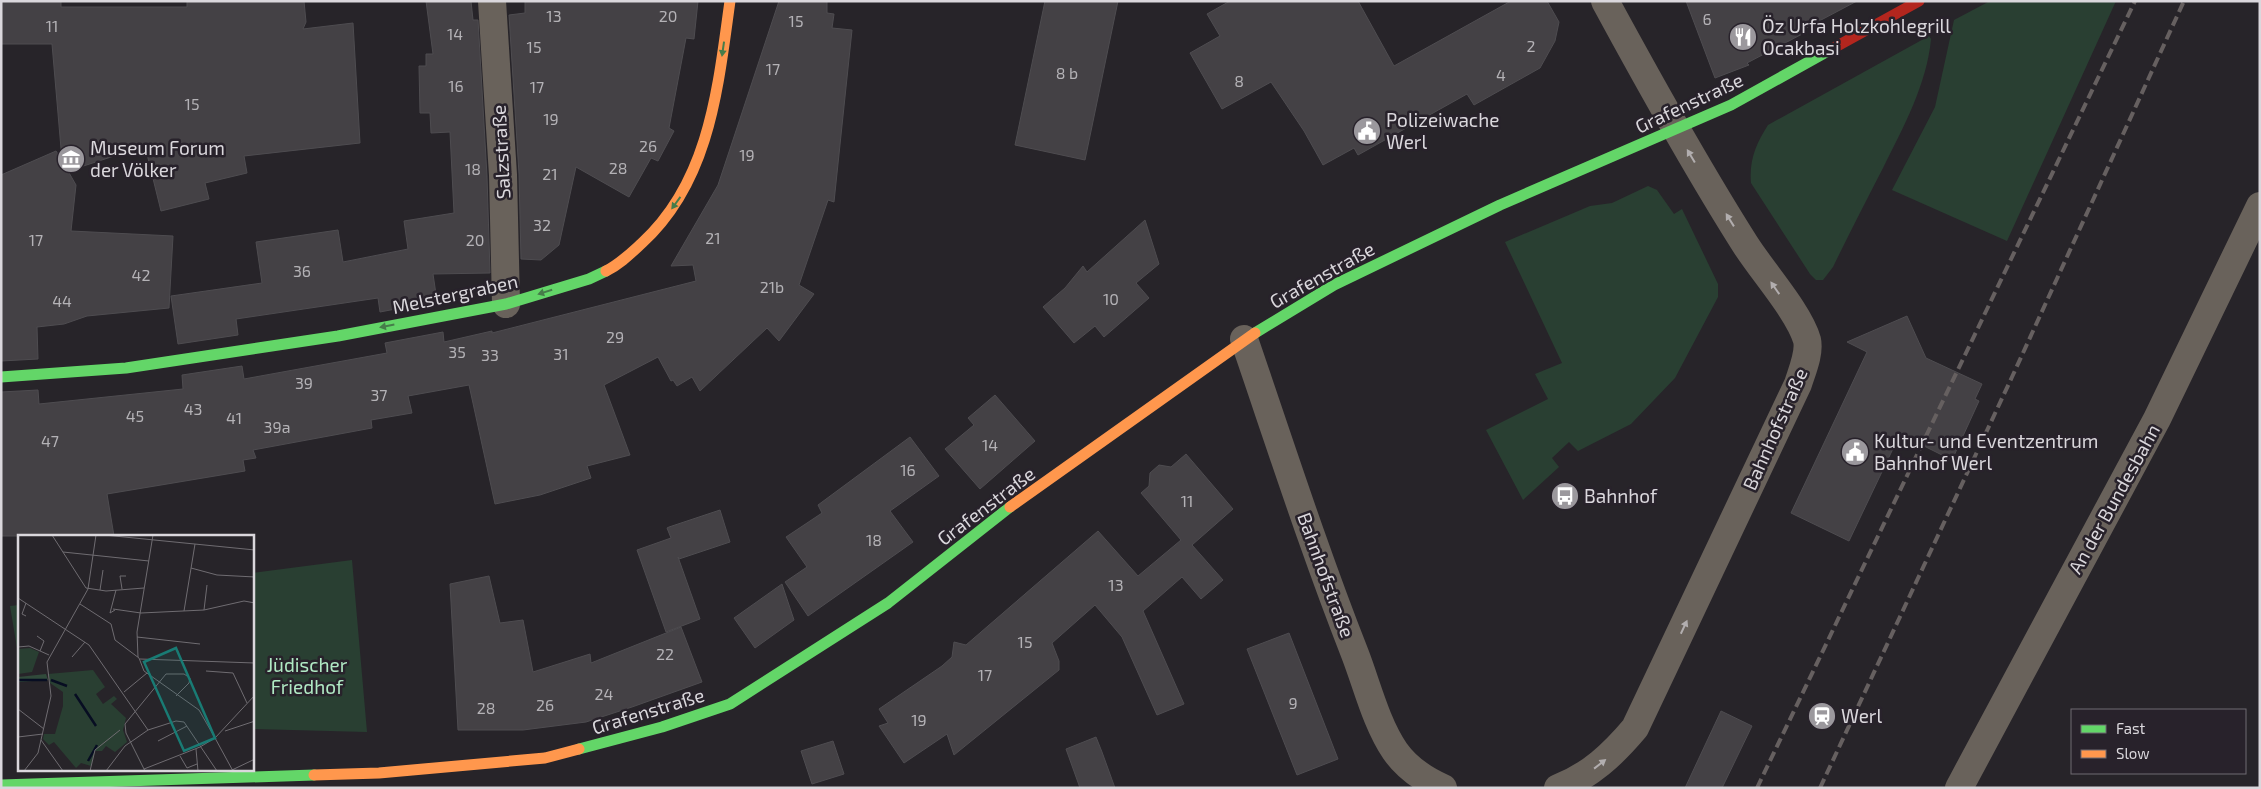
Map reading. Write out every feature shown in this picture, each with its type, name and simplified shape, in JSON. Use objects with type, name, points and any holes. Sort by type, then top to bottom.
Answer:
[{"type":"street","name":"Salzstraße","points":[[492,1],[504,175],[506,304]]},
{"type":"street","name":"Melstergraben","points":[[1,377],[126,368],[338,336],[506,304],[589,278],[619,264],[653,233],[680,199],[698,159],[716,102],[730,1]]},
{"type":"street","name":"Bahnhofstraße","points":[[1558,788],[1592,771],[1613,754],[1635,728],[1773,440],[1805,363],[1807,341],[1798,319],[1753,256],[1675,130],[1605,1]]},
{"type":"street","name":"Grafenstraße","points":[[1,785],[379,773],[545,758],[662,727],[730,704],[888,603],[1018,502],[1244,340],[1334,285],[1500,205],[1730,105],[1919,1]]},
{"type":"street","name":"An der Bundesbahn","points":[[1959,788],[2157,419],[2260,206]]},
{"type":"street","name":"Bahnhofstraße","points":[[1244,340],[1320,562],[1379,718],[1394,750],[1404,763],[1421,776],[1443,788]]},
{"type":"green space","points":[[1990,1],[2116,1],[2007,241],[1892,190],[1935,107],[1954,20]]},
{"type":"green space","points":[[1929,36],[1931,39],[1925,73],[1906,121],[1833,267],[1823,280],[1816,280],[1810,274],[1751,183],[1752,160],[1760,139],[1768,125]]},
{"type":"green space","points":[[1648,186],[1657,190],[1674,214],[1682,209],[1718,284],[1718,297],[1675,378],[1631,424],[1578,451],[1569,442],[1552,458],[1559,467],[1523,500],[1486,430],[1548,399],[1535,374],[1562,363],[1505,242],[1590,206],[1612,203]]},
{"type":"green space","name":"Jüdischer Friedhof","points":[[352,560],[367,732],[254,729],[254,573]]},
{"type":"green space","points":[[18,605],[18,654],[10,606]]},
{"type":"building","points":[[1,1],[61,1],[61,7],[187,7],[187,1],[304,1],[306,22],[303,29],[353,23],[360,143],[244,156],[247,173],[205,183],[209,199],[161,211],[145,146],[68,171],[76,185],[71,231],[173,236],[169,308],[87,316],[64,324],[37,327],[38,359],[1,361],[1,175],[56,151],[62,160],[52,44],[1,44]]},
{"type":"building","points":[[426,1],[471,1],[473,20],[478,20],[487,176],[490,273],[433,274],[437,301],[380,312],[378,298],[236,319],[238,335],[178,344],[171,296],[262,283],[256,242],[338,230],[343,262],[408,249],[404,221],[454,213],[450,132],[431,133],[430,113],[420,113],[419,66],[426,66],[426,54],[433,54]]},
{"type":"building","points":[[525,1],[698,1],[694,39],[686,38],[669,128],[674,131],[658,161],[651,158],[629,197],[576,167],[559,245],[541,260],[521,259],[519,174],[509,15],[525,13]]},
{"type":"building","points":[[779,1],[827,1],[827,13],[834,14],[832,28],[852,30],[834,202],[828,200],[799,285],[814,294],[779,341],[767,328],[700,391],[692,377],[677,386],[673,380],[671,381],[658,357],[604,385],[630,455],[587,466],[591,478],[540,495],[495,504],[469,385],[408,396],[412,413],[371,420],[372,428],[253,450],[256,458],[243,460],[245,471],[107,494],[114,535],[1,536],[1,392],[38,390],[39,404],[183,389],[182,375],[242,366],[244,379],[387,353],[385,343],[443,332],[444,342],[492,331],[492,333],[696,281],[693,265],[671,266],[718,185]]},
{"type":"building","points":[[1045,1],[1118,1],[1085,160],[1015,145]]},
{"type":"building","points":[[1230,1],[1358,1],[1394,66],[1511,1],[1547,1],[1559,22],[1555,41],[1540,68],[1474,105],[1467,94],[1358,155],[1354,148],[1323,165],[1304,131],[1271,82],[1222,109],[1190,53],[1220,36],[1207,14]]},
{"type":"building","points":[[1686,1],[1857,1],[1804,29],[1806,32],[1747,63],[1749,65],[1715,78]]},
{"type":"building","points":[[1145,220],[1159,264],[1136,283],[1149,298],[1104,337],[1095,326],[1074,343],[1043,307],[1065,288],[1083,266],[1087,272]]},
{"type":"building","points":[[1907,316],[1926,358],[1982,384],[1975,399],[1979,401],[1952,460],[1900,434],[1849,541],[1791,513],[1867,352],[1847,342]]},
{"type":"building","points":[[995,395],[1035,441],[980,489],[945,449],[974,425],[968,418]]},
{"type":"building","points":[[910,437],[939,476],[890,511],[913,542],[808,616],[785,582],[807,567],[786,537],[822,513],[818,505]]},
{"type":"building","points":[[1186,454],[1233,509],[1192,545],[1223,580],[1201,599],[1182,577],[1143,611],[1184,704],[1157,715],[1122,637],[1095,605],[1052,643],[1059,661],[1059,670],[954,755],[947,734],[904,763],[879,726],[888,723],[879,709],[942,666],[952,657],[954,642],[966,645],[1098,531],[1138,576],[1181,540],[1141,493],[1149,486],[1150,473],[1159,465],[1171,467]]},
{"type":"building","points":[[720,510],[730,542],[679,559],[678,557],[700,619],[666,632],[637,550],[671,538],[667,528],[669,527]]},
{"type":"building","points":[[489,576],[500,623],[523,620],[533,672],[590,654],[591,663],[681,627],[702,682],[586,722],[523,730],[458,730],[450,584]]},
{"type":"building","points":[[782,584],[794,620],[755,648],[734,618]]},
{"type":"building","points":[[1289,633],[1338,759],[1297,775],[1247,649]]},
{"type":"building","points":[[1721,711],[1752,726],[1722,788],[1685,788]]},
{"type":"building","points":[[1096,737],[1115,788],[1080,788],[1066,749]]},
{"type":"building","points":[[833,741],[844,774],[812,784],[801,751]]},
{"type":"railway","points":[[1757,788],[2135,1]]},
{"type":"railway","points":[[1820,788],[2012,377],[2184,1]]},
{"type":"traffic: fast","points":[[1255,333],[1334,285],[1500,205],[1731,105],[1830,50]]},
{"type":"traffic: fast","points":[[1,377],[126,368],[338,336],[506,304],[589,279],[606,271]]},
{"type":"traffic: fast","points":[[579,749],[662,727],[730,704],[888,603],[1010,507]]},
{"type":"traffic: fast","points":[[1,785],[314,775]]},
{"type":"traffic: slow","points":[[606,271],[629,255],[665,218],[683,191],[697,162],[715,99],[730,1]]},
{"type":"traffic: slow","points":[[1010,507],[1255,333]]},
{"type":"traffic: slow","points":[[314,775],[379,773],[545,758],[579,749]]},
{"type":"traffic: jam","points":[[1830,50],[1919,1]]},
{"type":"place","name":"Öz Urfa Holzkohlegrill Ocakbasi","points":[[1743,37]]},
{"type":"place","name":"Polizeiwache Werl","points":[[1367,131]]},
{"type":"place","name":"Museum Forum der Völker","points":[[71,159]]},
{"type":"place","name":"Kultur- und Eventzentrum Bahnhof Werl","points":[[1855,452]]},
{"type":"place","name":"Bahnhof","points":[[1565,496]]},
{"type":"place","name":"Werl","points":[[1822,716]]}]
